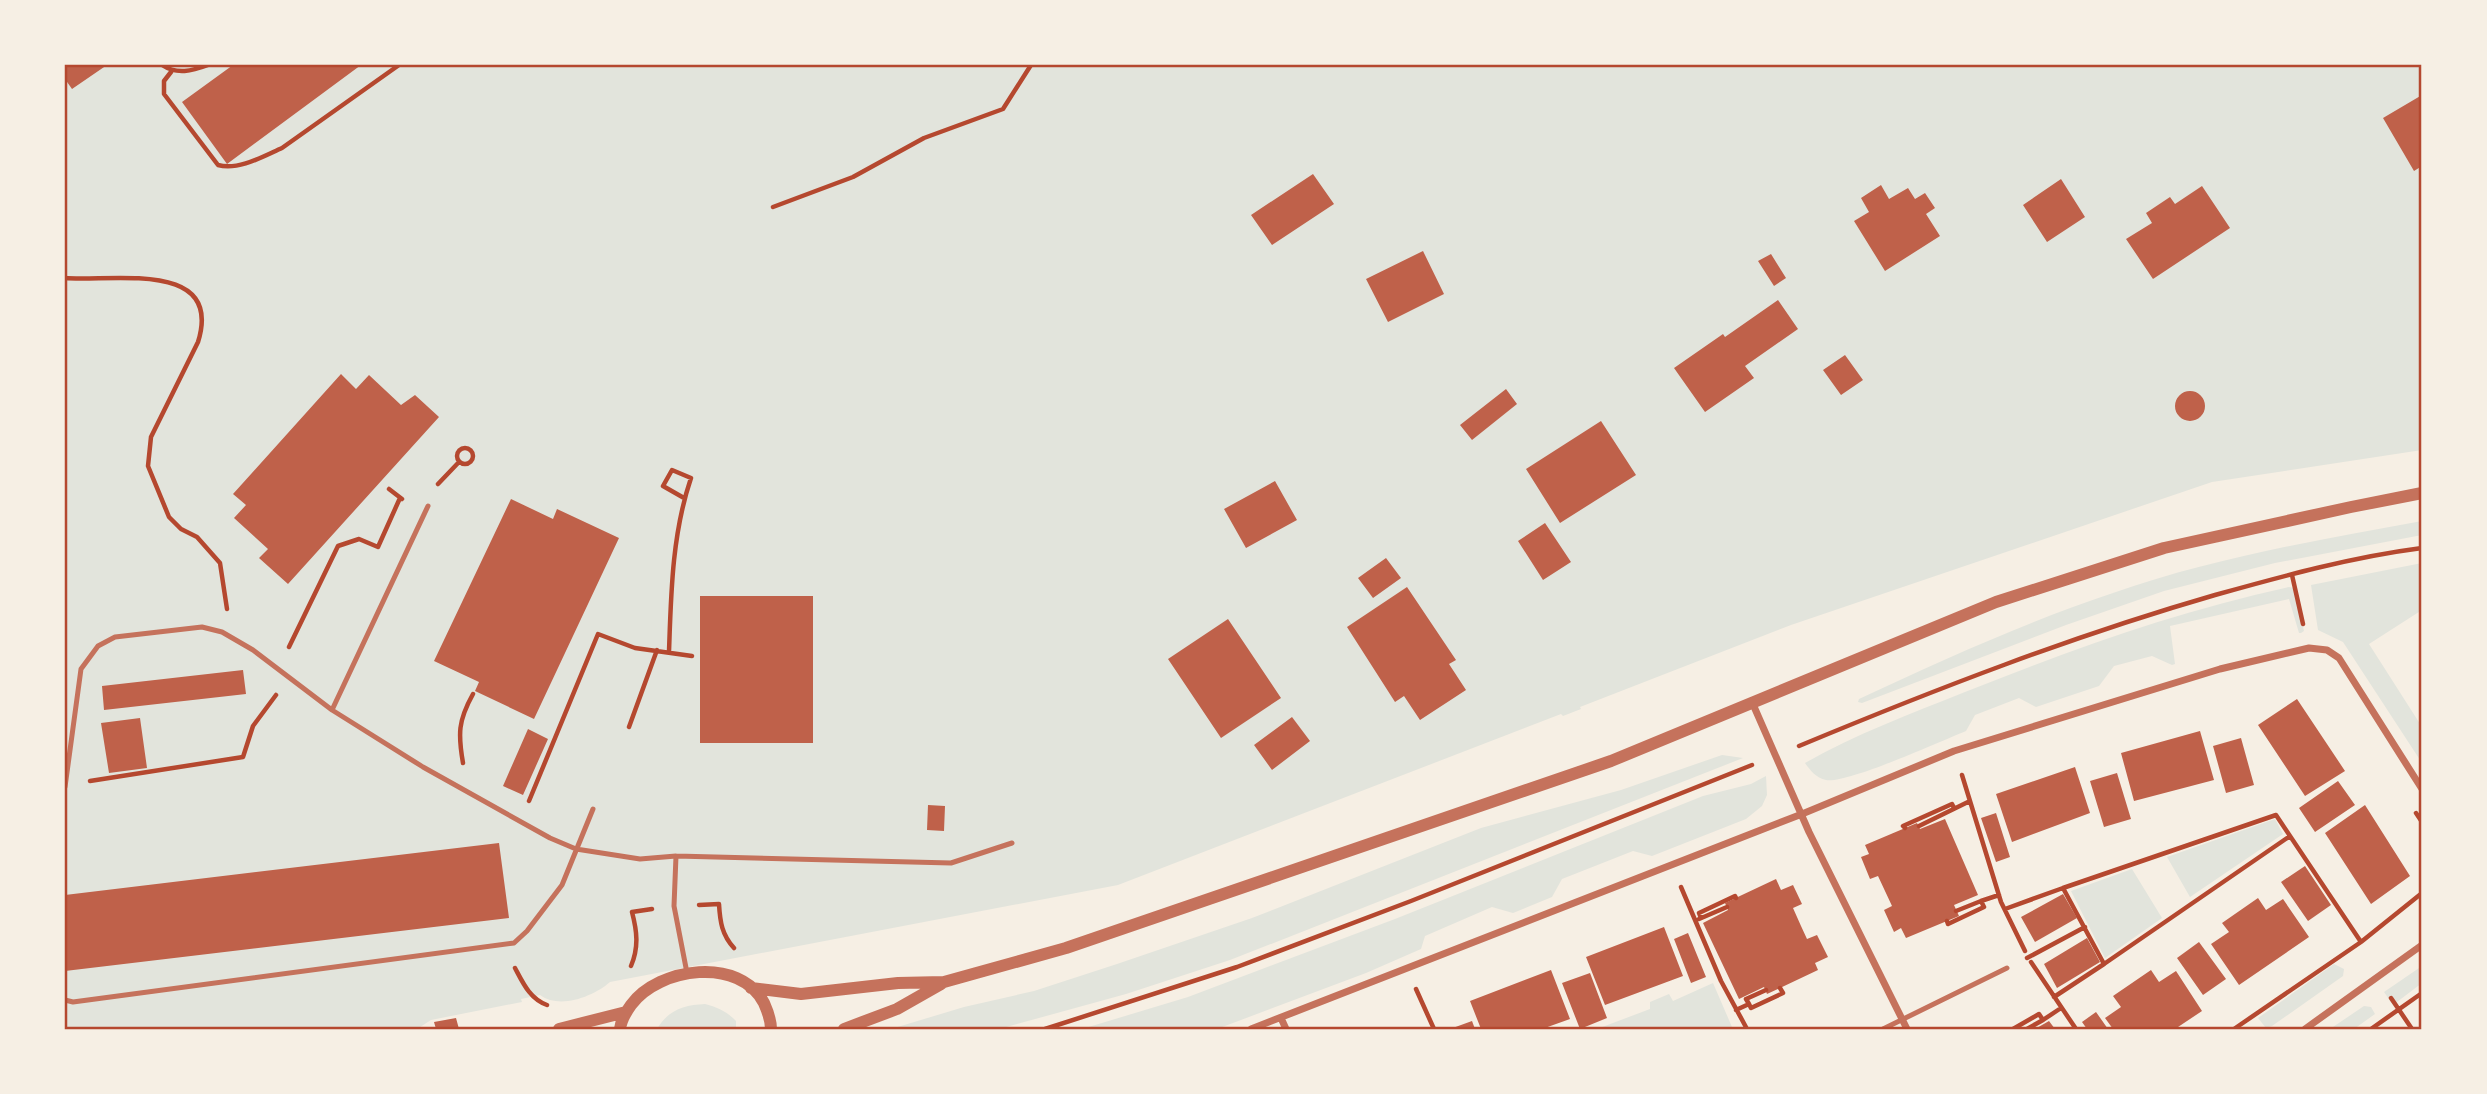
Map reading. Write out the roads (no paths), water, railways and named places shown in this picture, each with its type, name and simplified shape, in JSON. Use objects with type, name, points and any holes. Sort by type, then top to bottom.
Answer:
[{"type":"street","points":[[844,1029],[897,1009],[944,982],[1066,948],[1611,761],[1996,601],[2164,548],[2422,494]]},
{"type":"street","points":[[1251,1029],[1802,814],[1961,748],[2220,669],[2309,648],[2327,650],[2339,658],[2422,789]]},
{"type":"street","points":[[1752,702],[1802,814],[1907,1029]]},
{"type":"street","points":[[2305,1029],[2422,945]]},
{"type":"street","points":[[620,1029],[626,1012],[648,988],[662,980],[687,973],[709,972],[724,975],[751,988],[801,995],[898,983],[944,982]]},
{"type":"street","points":[[751,988],[766,1007],[771,1029]]},
{"type":"street","points":[[559,1029],[626,1012]]},
{"type":"street","points":[[1281,1018],[1286,1029]]},
{"type":"lane","points":[[332,710],[428,506]]},
{"type":"lane","points":[[65,786],[80,669],[98,646],[115,637],[202,627],[226,635],[253,650],[332,710],[469,792],[576,849],[640,859],[676,856],[951,863],[1012,844]]},
{"type":"lane","points":[[65,1000],[73,1002],[514,943],[527,931],[562,885],[593,809]]},
{"type":"lane","points":[[676,856],[674,906],[687,973]]},
{"type":"lane","points":[[1883,1029],[2007,968]]}]
